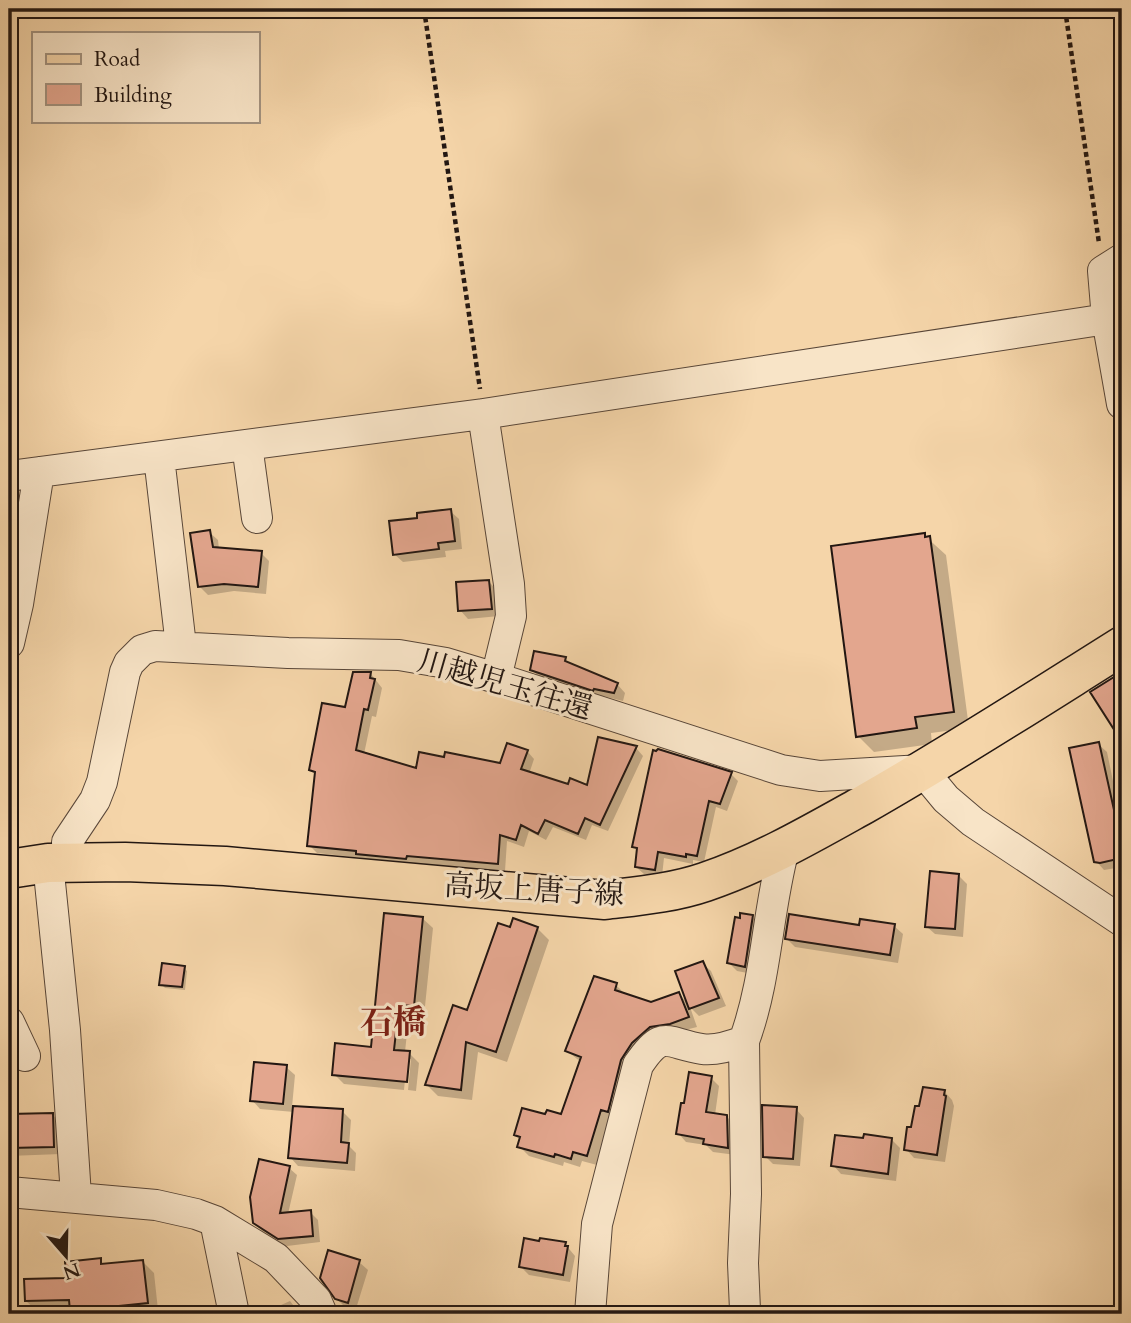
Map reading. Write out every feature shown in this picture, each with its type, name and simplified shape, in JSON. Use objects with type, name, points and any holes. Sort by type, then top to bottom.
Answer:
[{"type":"main road","name":"高坂上唐子線","points":[[9,869],[58,863],[125,862],[225,866],[605,900],[702,883],[785,849],[922,770],[1122,646]]},
{"type":"street","points":[[1113,265],[1107,319],[1122,404]]},
{"type":"street","points":[[9,476],[483,414],[1107,319]]},
{"type":"street","points":[[483,414],[509,584],[511,616],[496,678]]},
{"type":"street","points":[[247,445],[257,517]]},
{"type":"street","points":[[159,457],[181,646]]},
{"type":"street","points":[[9,643],[18,604],[39,472]]},
{"type":"street","name":"川越児玉往還","points":[[76,1196],[58,863],[67,842],[95,800],[102,782],[120,689],[129,663],[142,650],[155,646],[181,646],[288,653],[399,655],[446,663],[496,678],[781,770],[820,776],[922,770]]},
{"type":"street","points":[[922,770],[946,799],[973,822],[1122,921]]},
{"type":"street","points":[[745,1310],[744,1041],[761,980],[776,879],[785,849]]},
{"type":"street","points":[[9,1022],[25,1056]]},
{"type":"street","points":[[590,1314],[597,1224],[638,1065],[652,1045],[664,1040],[705,1050],[726,1048],[744,1041]]},
{"type":"street","points":[[9,1192],[156,1205],[215,1221],[276,1258],[316,1300],[321,1314]]},
{"type":"street","points":[[215,1221],[234,1314]]},
{"type":"path","points":[[424,9],[483,414]]},
{"type":"path","points":[[1065,9],[1113,265]]},
{"type":"building","points":[[451,509],[455,541],[438,543],[439,549],[393,555],[389,521],[417,518],[417,513]]},
{"type":"building","points":[[210,530],[213,547],[262,551],[258,587],[224,584],[198,587],[190,533]]},
{"type":"building","points":[[925,533],[925,537],[930,536],[954,712],[915,717],[917,728],[856,737],[831,546]]},
{"type":"building","points":[[489,580],[492,609],[458,611],[456,582]]},
{"type":"building","points":[[534,651],[566,657],[565,661],[618,683],[614,693],[593,691],[530,670]]},
{"type":"building","points":[[353,672],[371,672],[370,678],[375,679],[368,710],[364,709],[356,750],[416,768],[419,752],[444,757],[445,752],[500,763],[507,743],[528,750],[521,769],[568,784],[570,778],[587,785],[598,737],[637,746],[600,825],[585,818],[578,834],[545,820],[538,834],[521,825],[516,840],[500,835],[498,864],[407,856],[406,859],[307,846],[315,772],[309,770],[322,703],[345,707]]},
{"type":"building","points":[[1122,672],[1122,742],[1090,692]]},
{"type":"building","points":[[1099,742],[1114,810],[1117,809],[1122,832],[1122,858],[1100,863],[1094,862],[1069,748]]},
{"type":"building","points":[[658,749],[732,772],[720,804],[709,801],[697,856],[686,854],[686,857],[658,852],[655,870],[635,867],[637,848],[632,847],[653,750]]},
{"type":"building","points":[[930,871],[959,874],[955,929],[925,927]]},
{"type":"building","points":[[384,913],[423,917],[414,1006],[399,1005],[394,1050],[410,1051],[407,1082],[332,1075],[335,1043],[371,1047]]},
{"type":"building","points":[[740,913],[753,915],[745,967],[727,963],[735,917],[740,918]]},
{"type":"building","points":[[789,914],[859,925],[860,919],[895,924],[890,955],[785,939]]},
{"type":"building","points":[[513,918],[538,927],[496,1052],[466,1042],[461,1090],[425,1085],[453,1005],[467,1010],[498,923],[510,927]]},
{"type":"building","points":[[703,961],[719,998],[689,1009],[675,971]]},
{"type":"building","points":[[162,963],[185,966],[182,987],[159,985]]},
{"type":"building","points":[[594,976],[617,983],[615,990],[651,1002],[679,992],[689,1017],[650,1027],[632,1043],[621,1060],[608,1112],[601,1110],[587,1156],[573,1152],[571,1159],[555,1154],[554,1157],[517,1147],[520,1137],[514,1135],[522,1108],[545,1114],[547,1110],[561,1114],[581,1057],[565,1051]]},
{"type":"building","points":[[254,1062],[287,1065],[283,1104],[250,1101]]},
{"type":"building","points":[[689,1072],[712,1076],[706,1112],[727,1115],[728,1148],[703,1144],[704,1139],[676,1134]]},
{"type":"building","points":[[923,1087],[945,1090],[937,1155],[904,1150],[907,1127],[911,1127],[915,1106],[919,1106]]},
{"type":"building","points":[[762,1105],[797,1107],[793,1159],[763,1157]]},
{"type":"building","points":[[293,1106],[343,1109],[341,1142],[349,1143],[347,1163],[288,1158]]},
{"type":"building","points":[[53,1113],[54,1147],[9,1148],[9,1114]]},
{"type":"building","points":[[864,1134],[892,1138],[888,1174],[831,1166],[835,1135],[863,1138]]},
{"type":"building","points":[[259,1159],[290,1166],[280,1213],[311,1210],[313,1236],[278,1239],[253,1223],[250,1197]]},
{"type":"building","points":[[524,1238],[566,1242],[565,1246],[568,1246],[563,1275],[519,1267]]},
{"type":"building","points":[[328,1250],[360,1260],[348,1303],[335,1299],[320,1278]]},
{"type":"building","points":[[101,1258],[101,1264],[143,1260],[148,1303],[70,1311],[69,1300],[25,1301],[24,1279],[66,1278],[65,1262]]},
{"type":"district","name":"石橋","points":[[393,1022]]}]
